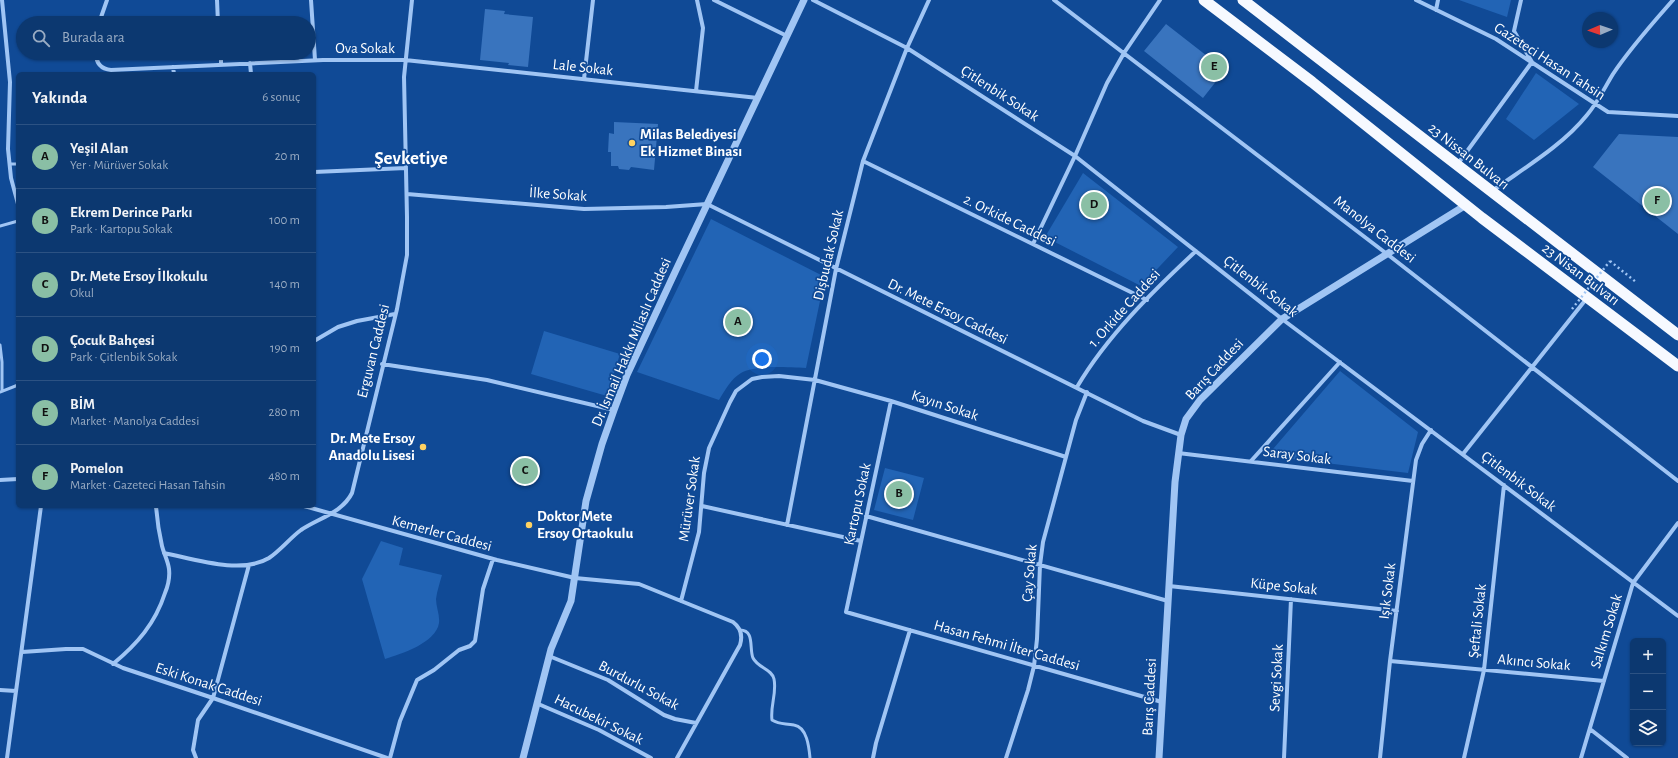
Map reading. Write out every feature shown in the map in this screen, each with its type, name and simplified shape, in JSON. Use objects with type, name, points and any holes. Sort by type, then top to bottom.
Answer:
[{"type":"highway","points":[[1204,0],[1312,82],[1466,205]]},
{"type":"highway","name":"23 Nissan Bulvarı","points":[[1243,0],[1678,335]]},
{"type":"highway","name":"23 Nisan Bulvarı","points":[[1466,205],[1678,366]]},
{"type":"street","points":[[2,0],[10,82],[8,149],[11,178],[16,197]]},
{"type":"street","points":[[101,16],[107,0]]},
{"type":"street","points":[[217,0],[218,16]]},
{"type":"street","points":[[311,0],[312,16]]},
{"type":"street","name":"Erguvan Caddesi","points":[[164,553],[217,564],[249,565],[268,558],[300,531],[330,514],[344,504],[352,493],[395,314],[407,255],[404,98],[405,60],[412,0]]},
{"type":"street","points":[[584,79],[593,0]]},
{"type":"street","points":[[696,0],[703,28],[696,91]]},
{"type":"street","points":[[714,0],[787,36]]},
{"type":"street","name":"Dr. İsmail Hakkı Milaslı Caddesi","points":[[523,758],[548,656],[571,600],[586,501],[598,457],[614,410],[628,375],[707,204],[804,0]]},
{"type":"street","name":"Çitlenbik Sokak","points":[[813,0],[907,48],[1076,156],[1282,319],[1678,616]]},
{"type":"street","name":"Dişbudak Sokak","points":[[787,525],[836,269],[863,161],[907,48],[929,0]]},
{"type":"street","name":"Manolya Caddesi","points":[[1054,0],[1387,254],[1678,481]]},
{"type":"street","points":[[1033,244],[1076,156],[1102,93],[1124,53],[1160,0]]},
{"type":"street","name":"Gazeteci Hasan Tahsin","points":[[1416,0],[1496,39],[1594,105],[1608,112],[1678,116]]},
{"type":"street","points":[[1436,10],[1438,0]]},
{"type":"street","points":[[1457,165],[1532,62],[1514,31],[1521,0]]},
{"type":"street","points":[[1491,192],[1554,146],[1573,130],[1587,115],[1613,74],[1639,39],[1672,0]]},
{"type":"street","name":"Ova Sokak","points":[[97,60],[102,68],[107,69],[315,60]]},
{"type":"street","points":[[221,60],[221,65]]},
{"type":"street","name":"Ova Sokak","points":[[316,60],[405,60]]},
{"type":"street","name":"Lale Sokak","points":[[405,60],[758,98]]},
{"type":"street","points":[[250,63],[251,72]]},
{"type":"street","points":[[174,67],[174,72]]},
{"type":"street","name":"2. Orkide Caddesi","points":[[863,161],[1147,300]]},
{"type":"street","points":[[316,172],[406,168]]},
{"type":"street","name":"İlke Sokak","points":[[407,194],[584,208],[659,207],[707,204]]},
{"type":"street","name":"Dr. Mete Ersoy Caddesi","points":[[707,204],[1143,421],[1181,435]]},
{"type":"street","name":"Barış Caddesi","points":[[1159,758],[1178,453],[1181,435],[1186,419],[1200,400],[1282,319],[1466,205]]},
{"type":"street","name":"1. Orkide Caddesi","points":[[1077,387],[1090,365],[1169,276],[1196,251]]},
{"type":"street","points":[[1463,454],[1588,298]]},
{"type":"street","points":[[316,339],[338,326],[395,314]]},
{"type":"street","points":[[1251,462],[1340,362]]},
{"type":"street","points":[[382,364],[480,379],[614,410]]},
{"type":"street","name":"Mürüver Sokak","points":[[681,601],[695,547],[702,506],[704,473],[709,448],[736,391],[752,379],[762,377],[796,377],[815,380]]},
{"type":"street","name":"Kayın Sokak","points":[[815,380],[891,401],[1066,456]]},
{"type":"street","name":"Çay Sokak","points":[[1006,758],[1028,690],[1034,666],[1037,639],[1040,565],[1043,542],[1076,420],[1087,392]]},
{"type":"street","name":"Kartopu Sokak","points":[[846,612],[891,401]]},
{"type":"street","name":"Işık Sokak","points":[[1380,758],[1390,662],[1413,481],[1418,452],[1431,430]]},
{"type":"street","name":"Saray Sokak","points":[[1178,453],[1413,481]]},
{"type":"street","points":[[0,480],[16,479]]},
{"type":"street","name":"Şeftali Sokak","points":[[1464,758],[1484,670],[1504,485]]},
{"type":"street","points":[[702,506],[861,541]]},
{"type":"street","points":[[7,758],[41,508]]},
{"type":"street","points":[[113,664],[135,643],[156,616],[169,579],[169,569],[164,553],[156,508]]},
{"type":"street","name":"Kemerler Caddesi","points":[[310,508],[493,559],[575,578]]},
{"type":"street","points":[[866,516],[1168,601]]},
{"type":"street","name":"Salkım Sokak","points":[[1581,758],[1633,583],[1678,523]]},
{"type":"street","points":[[389,758],[400,721],[417,680],[434,670],[459,650],[470,646],[475,641],[483,589],[493,559]]},
{"type":"street","points":[[196,758],[193,750],[198,720],[213,698],[249,565]]},
{"type":"street","points":[[575,578],[639,584],[733,622],[740,630],[742,635],[740,645],[677,758]]},
{"type":"street","name":"Küpe Sokak","points":[[1169,586],[1397,611]]},
{"type":"street","name":"Sevgi Sokak","points":[[1284,758],[1291,599]]},
{"type":"street","name":"Hasan Fehmi İlter Caddesi","points":[[846,612],[1162,702]]},
{"type":"street","points":[[873,758],[876,743],[910,630]]},
{"type":"street","name":"Eski Konak Caddesi","points":[[22,652],[66,648],[83,649],[113,664],[389,758]]},
{"type":"street","name":"Burdurlu Sokak","points":[[548,656],[608,680],[664,716],[675,720],[696,723]]},
{"type":"street","name":"Akıncı Sokak","points":[[1390,662],[1604,681]]},
{"type":"street","points":[[0,690],[16,691]]},
{"type":"street","name":"Hacubekir Sokak","points":[[536,702],[599,730],[651,758]]},
{"type":"street","points":[[1590,729],[1627,758]]},
{"type":"lane","points":[[10,164],[16,164]]},
{"type":"lane","points":[[0,226],[16,222]]},
{"type":"lane","points":[[0,345],[2,362],[1,391],[16,386]]},
{"type":"lane","points":[[740,630],[746,631],[749,635],[754,659],[758,665],[771,672],[774,677],[775,692],[772,706],[772,720],[777,723],[794,724],[800,727],[807,740],[810,758]]},
{"type":"path","points":[[1572,309],[1610,261],[1636,282]]},
{"type":"shaded area","points":[[1459,0],[1511,0],[1507,17]]},
{"type":"shaded area","points":[[1536,73],[1579,104],[1534,140],[1506,119]]},
{"type":"shaded area","points":[[1083,173],[1178,247],[1141,286],[1045,237]]},
{"type":"shaded area","points":[[711,219],[825,277],[806,368],[764,367],[748,370],[734,378],[719,400],[637,372]]},
{"type":"shaded area","points":[[544,331],[620,354],[607,396],[531,374]]},
{"type":"shaded area","points":[[1340,371],[1418,432],[1408,473],[1267,456]]},
{"type":"shaded area","points":[[885,468],[924,478],[913,520],[874,510]]},
{"type":"shaded area","points":[[381,541],[403,548],[399,565],[442,575],[436,599],[439,623],[432,636],[417,647],[385,659],[362,579]]},
{"type":"building","points":[[485,9],[505,11],[504,14],[533,17],[528,67],[508,65],[509,63],[480,60]]},
{"type":"building","points":[[1166,24],[1225,70],[1203,98],[1144,51]]},
{"type":"building","name":"Milas Belediyesi Ek Hizmet Binası","points":[[614,122],[658,124],[654,170],[631,167],[629,170],[619,169],[618,166],[611,166],[611,152],[608,152],[609,133],[614,134]]},
{"type":"building","points":[[1619,134],[1678,137],[1678,234],[1593,167]]},
{"type":"place","name":"BİM","points":[[1214,67]]},
{"type":"place","name":"Milas Belediyesi Ek Hizmet Binası","points":[[632,143]]},
{"type":"place","name":"Pomelon","points":[[1657,201]]},
{"type":"place","name":"Çocuk Bahçesi","points":[[1094,205]]},
{"type":"place","name":"Yeşil Alan","points":[[738,322]]},
{"type":"place","name":"Dr. Mete Ersoy Anadolu Lisesi","points":[[423,447]]},
{"type":"place","name":"Dr. Mete Ersoy İlkokulu","points":[[525,471]]},
{"type":"place","name":"Ekrem Derince Parkı","points":[[899,494]]},
{"type":"place","name":"Doktor Mete Ersoy Ortaokulu","points":[[529,525]]},
{"type":"district","name":"Şevketiye","points":[[411,157]]}]
